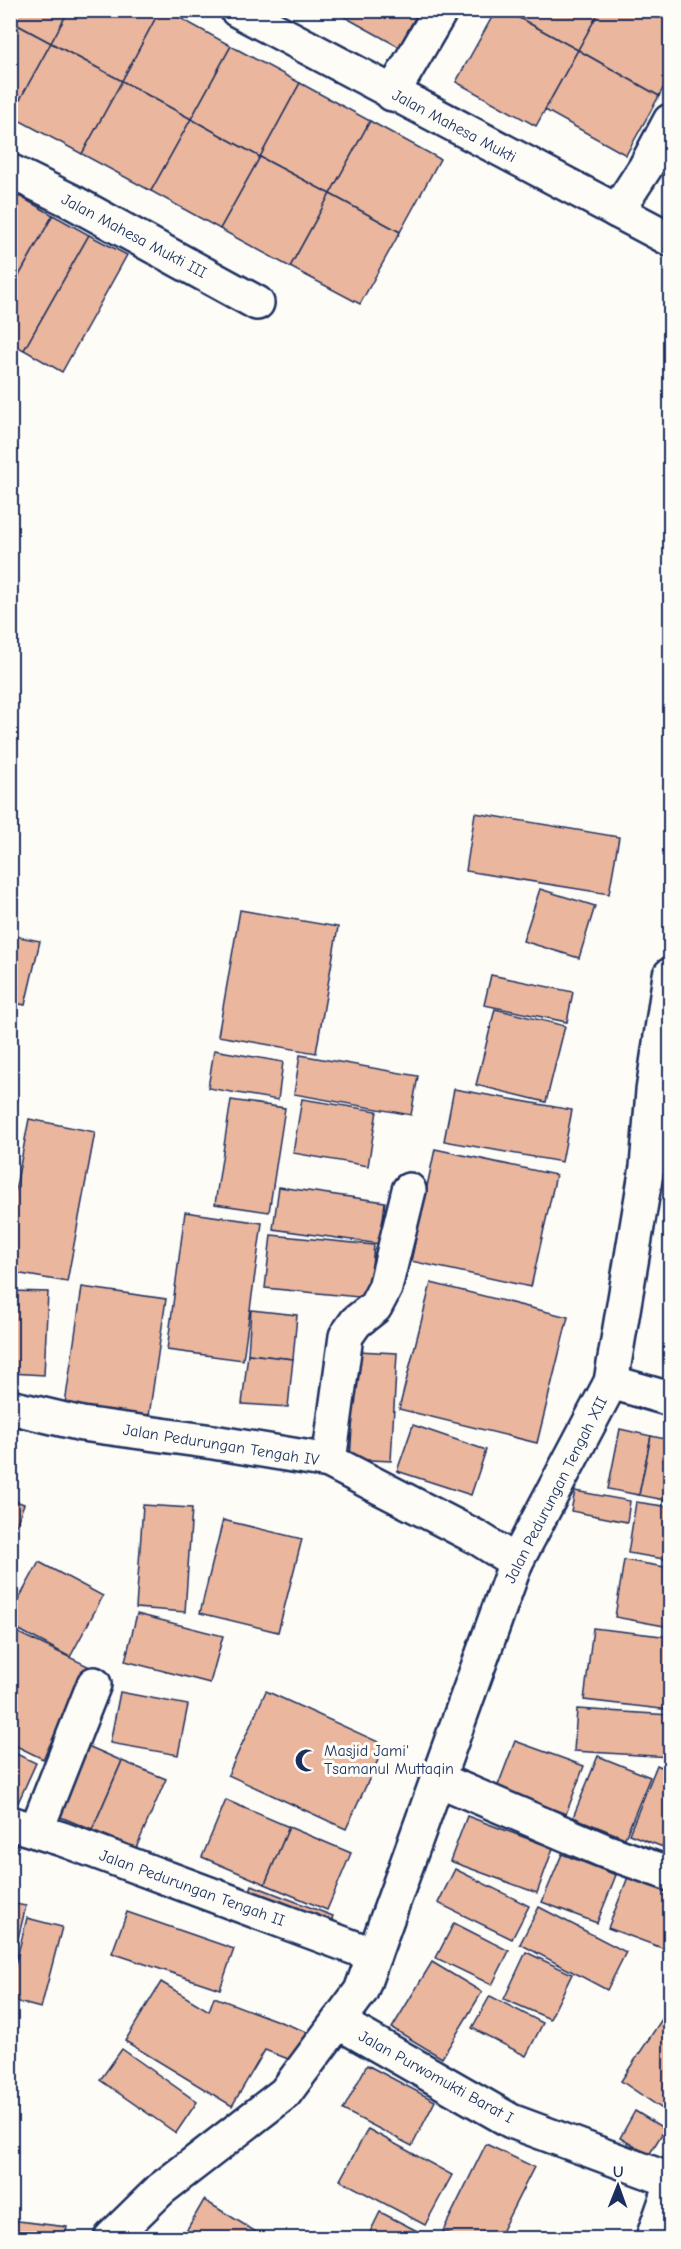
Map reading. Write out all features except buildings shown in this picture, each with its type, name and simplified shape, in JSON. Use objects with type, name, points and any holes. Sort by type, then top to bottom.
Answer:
[{"type":"street","name":"Jalan Mahesa Mukti","points":[[237,10],[670,239]]},
{"type":"street","points":[[392,94],[441,10]]},
{"type":"street","points":[[617,211],[645,168],[670,121]]},
{"type":"street","name":"Jalan Mahesa Mukti III","points":[[10,171],[69,200],[257,303]]},
{"type":"street","name":"Jalan Pedurungan Tengah XII","points":[[111,2238],[161,2189],[285,2093],[361,1991],[516,1562],[611,1382],[647,1167],[653,1091],[670,975]]},
{"type":"street","points":[[329,1461],[346,1336],[356,1322],[375,1307],[385,1288],[409,1190]]},
{"type":"street","points":[[611,1382],[670,1399]]},
{"type":"street","name":"Jalan Pedurungan Tengah IV","points":[[10,1407],[82,1424],[329,1461],[478,1538],[516,1562]]},
{"type":"street","points":[[23,1827],[94,1684]]},
{"type":"street","points":[[436,1779],[605,1851],[670,1874]]},
{"type":"street","name":"Jalan Pedurungan Tengah II","points":[[23,1827],[374,1955]]},
{"type":"street","name":"Jalan Purwomukti Barat I","points":[[338,2022],[511,2121],[670,2180]]},
{"type":"street","points":[[653,2238],[670,2189]]},
{"type":"place","name":"Masjid Jami' Tsamanul Muttaqin","points":[[306,1760]]}]
